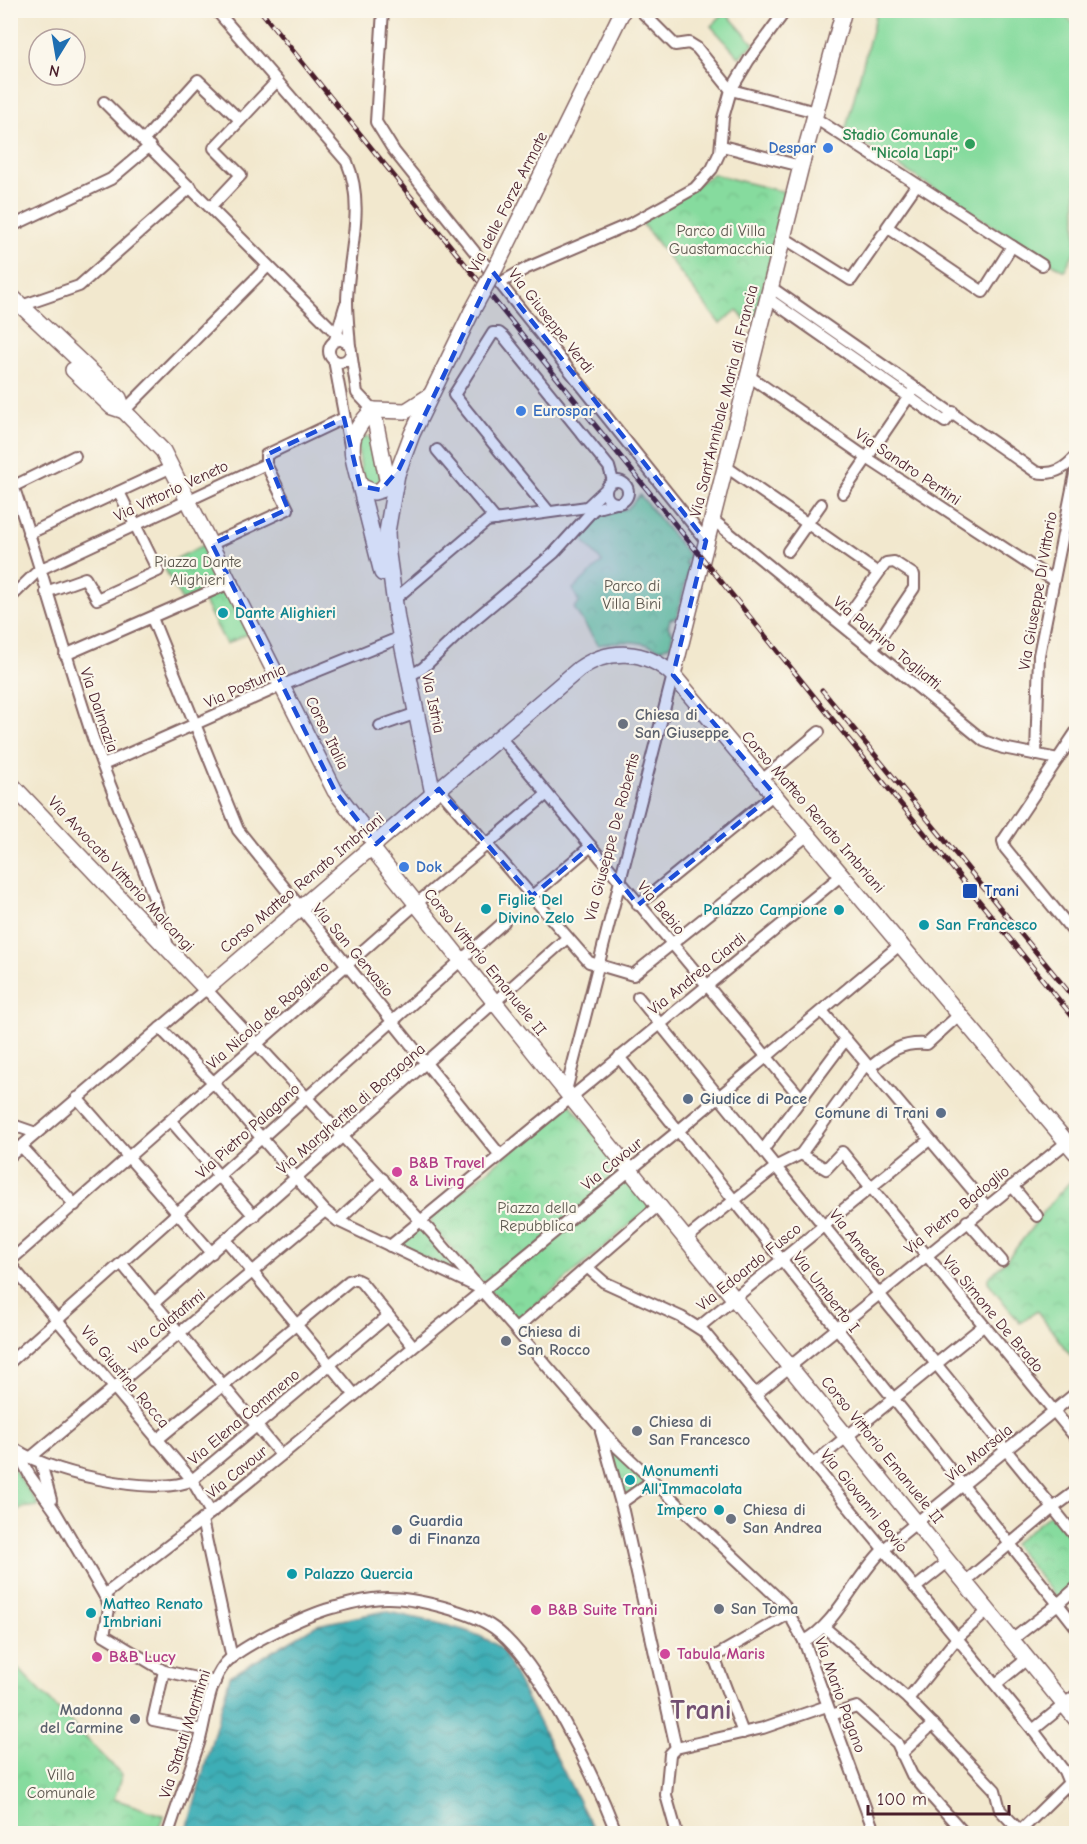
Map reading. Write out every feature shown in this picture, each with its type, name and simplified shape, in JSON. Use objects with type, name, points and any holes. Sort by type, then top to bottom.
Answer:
[{"type":"street","points":[[216,10],[347,162],[353,177],[357,203],[341,344],[345,361],[334,360]]},
{"type":"street","name":"Via Giuseppe Verdi","points":[[383,10],[376,122],[394,151],[502,282],[706,541]]},
{"type":"street","name":"Via delle Forze Armate","points":[[391,479],[472,311],[620,18],[627,10]]},
{"type":"street","points":[[640,10],[675,45],[689,43],[697,48],[731,90],[815,115],[1042,265]]},
{"type":"street","points":[[502,282],[527,268],[583,246],[684,196],[712,169],[722,146],[723,118],[731,90],[749,60],[786,10]]},
{"type":"street","name":"Via Sant'Annibale Maria di Francia","points":[[702,557],[801,166],[844,10]]},
{"type":"street","points":[[10,227],[111,179],[147,143],[198,80],[240,120]]},
{"type":"street","points":[[211,207],[241,175],[214,148],[277,81]]},
{"type":"street","points":[[104,102],[322,321],[341,344],[357,393],[373,410],[406,411],[430,395]]},
{"type":"street","points":[[722,146],[801,166]]},
{"type":"street","points":[[917,184],[887,227],[983,292],[1012,246]]},
{"type":"street","points":[[13,303],[79,286],[191,187]]},
{"type":"street","points":[[784,238],[851,280],[883,234]]},
{"type":"street","points":[[124,411],[268,266]]},
{"type":"street","points":[[770,294],[912,392],[952,412],[1036,472],[1057,472],[1077,456]]},
{"type":"street","points":[[341,344],[347,300]]},
{"type":"street","points":[[13,303],[118,399],[124,411],[157,442],[232,582],[65,655]]},
{"type":"street","points":[[322,321],[341,344]]},
{"type":"street","points":[[549,512],[454,394],[491,335],[496,332],[504,337],[609,467],[607,496],[616,502]]},
{"type":"street","name":"Via Istria","points":[[341,344],[330,355],[334,360],[344,418],[388,598],[397,619]]},
{"type":"street","name":"Via Sandro Pertini","points":[[748,376],[867,458],[1053,580]]},
{"type":"street","points":[[843,493],[912,392]]},
{"type":"street","points":[[351,444],[358,426],[373,410]]},
{"type":"street","name":"Via Istria","points":[[373,410],[377,436],[391,479],[392,499],[387,532],[397,619],[436,792]]},
{"type":"street","name":"Via Vittorio Veneto","points":[[10,598],[39,570],[266,464],[266,455],[344,418]]},
{"type":"street","points":[[351,444],[362,433],[377,436]]},
{"type":"street","points":[[437,450],[496,519]]},
{"type":"street","points":[[12,482],[75,456]]},
{"type":"street","points":[[212,544],[288,509],[266,464]]},
{"type":"street","points":[[725,466],[878,573]]},
{"type":"street","points":[[28,534],[172,467]]},
{"type":"street","name":"Via Giuseppe Di Vittorio","points":[[1036,755],[1036,682],[1053,580],[1077,469]]},
{"type":"street","points":[[360,486],[374,492],[381,490],[391,479]]},
{"type":"street","points":[[395,599],[483,524],[496,519],[591,508],[616,502],[625,499],[627,489],[620,481],[609,485],[591,508],[554,553],[468,625],[423,668],[409,676]]},
{"type":"street","name":"Via Dalmazia","points":[[12,482],[65,655],[102,765],[146,875],[169,950]]},
{"type":"street","points":[[46,592],[85,578],[97,599],[158,571],[119,492]]},
{"type":"street","points":[[788,551],[821,504]]},
{"type":"street","points":[[1067,513],[1077,520]]},
{"type":"street","name":"Via Palmiro Togliatti","points":[[712,519],[984,741],[1058,759]]},
{"type":"street","name":"Via Giuseppe De Robertis","points":[[568,1094],[598,965],[702,557]]},
{"type":"street","points":[[842,624],[886,563],[894,562],[914,575],[916,583],[873,650]]},
{"type":"street","name":"Corso Italia","points":[[232,582],[335,791],[374,846]]},
{"type":"street","name":"Via San Gervasio","points":[[152,618],[238,830],[300,909],[428,1062],[500,1155]]},
{"type":"street","name":"Via Postumia","points":[[102,765],[283,685],[401,637]]},
{"type":"street","name":"Corso Matteo Renato Imbriani","points":[[206,989],[579,669],[597,658],[610,654],[639,655],[664,666],[673,675],[902,943],[1072,1147]]},
{"type":"street","points":[[380,726],[417,713]]},
{"type":"street","points":[[762,780],[819,732]]},
{"type":"street","points":[[1077,732],[1003,841],[1005,848],[1077,935]]},
{"type":"street","name":"Via Bebio","points":[[499,736],[765,1058],[801,1098]]},
{"type":"street","name":"Via Avvocato Vittorio Malcangi","points":[[10,783],[206,989]]},
{"type":"street","points":[[436,792],[487,844],[589,962],[633,975],[809,834]]},
{"type":"street","name":"Via Nicola de Roggiero","points":[[10,1263],[416,904],[547,794]]},
{"type":"street","points":[[638,905],[774,794]]},
{"type":"street","name":"Corso Vittorio Emanuele II","points":[[374,846],[416,904],[568,1094]]},
{"type":"street","points":[[532,896],[591,846]]},
{"type":"street","name":"Via Andrea Ciardi","points":[[568,1094],[619,1057],[843,874]]},
{"type":"street","name":"Via Pietro Palagano","points":[[10,1362],[504,922]]},
{"type":"street","name":"Via Margherita di Borgogna","points":[[154,1303],[567,938]]},
{"type":"street","name":"Via Cavour","points":[[104,1595],[211,1513],[481,1289],[678,1131],[902,943]]},
{"type":"street","points":[[10,1156],[206,989],[420,1220],[600,1429],[621,1503],[676,1748]]},
{"type":"street","name":"Via Amedeo","points":[[638,997],[1077,1537]]},
{"type":"street","points":[[822,1011],[986,1206]]},
{"type":"street","points":[[687,1238],[777,1166],[801,1154],[868,1066],[894,1047],[910,1043],[927,1044],[961,1013]]},
{"type":"street","points":[[160,1028],[213,1082],[325,1211],[338,1221],[481,1289]]},
{"type":"street","points":[[764,1150],[846,1039]]},
{"type":"street","name":"Via Umberto I","points":[[619,1057],[1058,1604]]},
{"type":"street","points":[[390,1246],[500,1155],[568,1094],[660,1204],[516,1329]]},
{"type":"street","points":[[77,1098],[212,1253]]},
{"type":"street","points":[[171,1121],[255,1216]]},
{"type":"street","points":[[10,1124],[36,1133]]},
{"type":"street","name":"Via Edoardo Fusco","points":[[699,1327],[930,1140]]},
{"type":"street","points":[[21,1146],[75,1205]]},
{"type":"street","name":"Via Pietro Badoglio","points":[[756,1394],[986,1206],[1072,1147]]},
{"type":"street","name":"Via Simone De Brado","points":[[801,1154],[826,1169],[842,1152],[1077,1438]]},
{"type":"street","points":[[338,1221],[383,1179]]},
{"type":"street","points":[[1012,1186],[1037,1216]]},
{"type":"street","name":"Corso Vittorio Emanuele II","points":[[660,1204],[1028,1658],[1071,1699],[1077,1719]]},
{"type":"street","name":"Via Calatafimi","points":[[30,1458],[325,1211]]},
{"type":"street","points":[[968,1221],[1002,1261]]},
{"type":"street","points":[[226,1240],[354,1395]]},
{"type":"street","name":"Via Giustina Rocca","points":[[10,1263],[192,1480],[211,1513]]},
{"type":"street","points":[[122,1264],[281,1455]]},
{"type":"street","name":"Via Giovanni Bovio","points":[[586,1267],[604,1282],[699,1327],[996,1684],[1064,1771],[1073,1779],[1077,1800]]},
{"type":"street","points":[[157,1440],[349,1281],[355,1279],[413,1346]]},
{"type":"street","name":"Via Elena Commeno","points":[[13,1448],[41,1463],[87,1476],[134,1484],[176,1486],[192,1480],[388,1316]]},
{"type":"street","points":[[813,1464],[983,1326]]},
{"type":"street","name":"Via Marsala","points":[[804,1641],[824,1627],[864,1569],[884,1549],[1077,1393]]},
{"type":"street","name":"Via Mario Pagano","points":[[600,1429],[652,1481],[759,1578],[790,1613],[804,1641],[875,1833]]},
{"type":"street","points":[[13,1448],[55,1511],[104,1595],[109,1609],[104,1635],[164,1671],[215,1682]]},
{"type":"street","points":[[41,1463],[55,1511]]},
{"type":"street","points":[[621,1503],[652,1481]]},
{"type":"street","points":[[966,1581],[1053,1508],[1077,1491]]},
{"type":"street","points":[[202,1520],[232,1658]]},
{"type":"street","points":[[915,1588],[949,1561]]},
{"type":"street","points":[[1013,1639],[1077,1588]]},
{"type":"street","name":"Via Statuti Marittimi","points":[[168,1833],[202,1730],[215,1682],[224,1665],[232,1658],[306,1616],[380,1598],[413,1601],[453,1611],[492,1626],[508,1640],[550,1699],[576,1745],[617,1833]]},
{"type":"street","points":[[1058,1604],[1077,1627]]},
{"type":"street","points":[[908,1699],[957,1638],[989,1610]]},
{"type":"street","points":[[743,1733],[714,1657],[790,1613]]},
{"type":"street","points":[[824,1627],[908,1699],[933,1724],[995,1790],[1000,1810],[1018,1832],[1073,1779]]},
{"type":"street","points":[[996,1684],[1028,1658]]},
{"type":"street","points":[[164,1671],[153,1720],[202,1730]]},
{"type":"street","points":[[1033,1730],[1071,1699]]},
{"type":"street","points":[[677,1833],[666,1796],[670,1754],[676,1748],[829,1711],[857,1707],[897,1743],[912,1775],[966,1833]]},
{"type":"street","points":[[901,1754],[933,1724]]},
{"type":"highlighted area","points":[[493,272],[706,541],[673,675],[774,794],[638,905],[591,846],[532,896],[439,789],[376,844],[335,791],[212,544],[288,509],[266,455],[344,418],[360,486],[381,490],[399,469]]},
{"type":"green space","name":"Stadio Comunale \"Nicola Lapi\"","points":[[877,11],[1058,11],[1076,25],[1076,249],[1064,271],[845,132]]},
{"type":"green space","points":[[725,12],[754,44],[739,57],[711,26]]},
{"type":"green space","name":"Parco di Villa Guastamacchia","points":[[713,174],[788,193],[755,318],[747,323],[737,310],[720,324],[641,222]]},
{"type":"green space","points":[[368,436],[374,441],[382,477],[374,486],[363,482],[357,441]]},
{"type":"green space","name":"Parco di Villa Bini","points":[[640,495],[690,557],[685,562],[689,568],[677,617],[670,619],[668,627],[673,633],[670,645],[661,649],[630,642],[598,645],[574,608],[579,603],[573,589],[602,562],[578,535],[598,514],[627,509]]},
{"type":"green space","name":"Piazza Dante Alighieri","points":[[208,543],[252,632],[226,644],[200,594],[182,601],[163,565]]},
{"type":"green space","name":"Piazza della Repubblica","points":[[571,1105],[652,1206],[517,1321],[431,1225],[431,1217],[566,1106]]},
{"type":"green space","points":[[1076,1176],[1076,1351],[1071,1356],[1037,1311],[1020,1323],[988,1282],[988,1278]]},
{"type":"green space","name":"Piazza della Repubblica","points":[[420,1224],[467,1277],[396,1244]]},
{"type":"green space","points":[[603,1433],[650,1481],[622,1500]]},
{"type":"green space","points":[[10,1463],[39,1506],[21,1508],[11,1516]]},
{"type":"green space","points":[[1053,1512],[1076,1541],[1076,1585],[1058,1600],[1013,1544]]},
{"type":"green space","name":"Villa Comunale","points":[[10,1660],[122,1775],[114,1799],[164,1816],[157,1833],[11,1833]]},
{"type":"water","points":[[385,1611],[465,1631],[494,1644],[503,1652],[595,1833],[186,1833],[230,1676],[317,1625]]},
{"type":"railway","points":[[260,10],[1076,1021]]},
{"type":"railway","points":[[822,690],[1076,1001]]},
{"type":"place","name":"Stadio Comunale \"Nicola Lapi\"","points":[[970,144]]},
{"type":"place","name":"Despar","points":[[828,148]]},
{"type":"place","name":"Eurospar","points":[[521,411]]},
{"type":"place","name":"Dante Alighieri","points":[[223,613]]},
{"type":"place","name":"Chiesa di San Giuseppe","points":[[623,724]]},
{"type":"place","name":"Dok","points":[[404,867]]},
{"type":"place","name":"Trani","points":[[970,891]]},
{"type":"place","name":"Figlie Del Divino Zelo","points":[[486,909]]},
{"type":"place","name":"Palazzo Campione","points":[[839,910]]},
{"type":"place","name":"San Francesco","points":[[924,925]]},
{"type":"place","name":"Giudice di Pace","points":[[688,1099]]},
{"type":"place","name":"Comune di Trani","points":[[941,1113]]},
{"type":"place","name":"B&B Travel & Living","points":[[397,1172]]},
{"type":"place","name":"Chiesa di San Rocco","points":[[506,1341]]},
{"type":"place","name":"Chiesa di San Francesco","points":[[637,1431]]},
{"type":"place","name":"Monumenti All'Immacolata","points":[[630,1480]]},
{"type":"place","name":"Impero","points":[[719,1510]]},
{"type":"place","name":"Chiesa di San Andrea","points":[[731,1519]]},
{"type":"place","name":"Guardia di Finanza","points":[[397,1530]]},
{"type":"place","name":"Palazzo Quercia","points":[[292,1574]]},
{"type":"place","name":"San Toma","points":[[719,1609]]},
{"type":"place","name":"B&B Suite Trani","points":[[536,1610]]},
{"type":"place","name":"Matteo Renato Imbriani","points":[[91,1613]]},
{"type":"place","name":"Tabula Maris","points":[[665,1654]]},
{"type":"place","name":"B&B Lucy","points":[[97,1657]]},
{"type":"place","name":"Madonna del Carmine","points":[[135,1719]]},
{"type":"district","name":"Trani","points":[[701,1710]]}]
